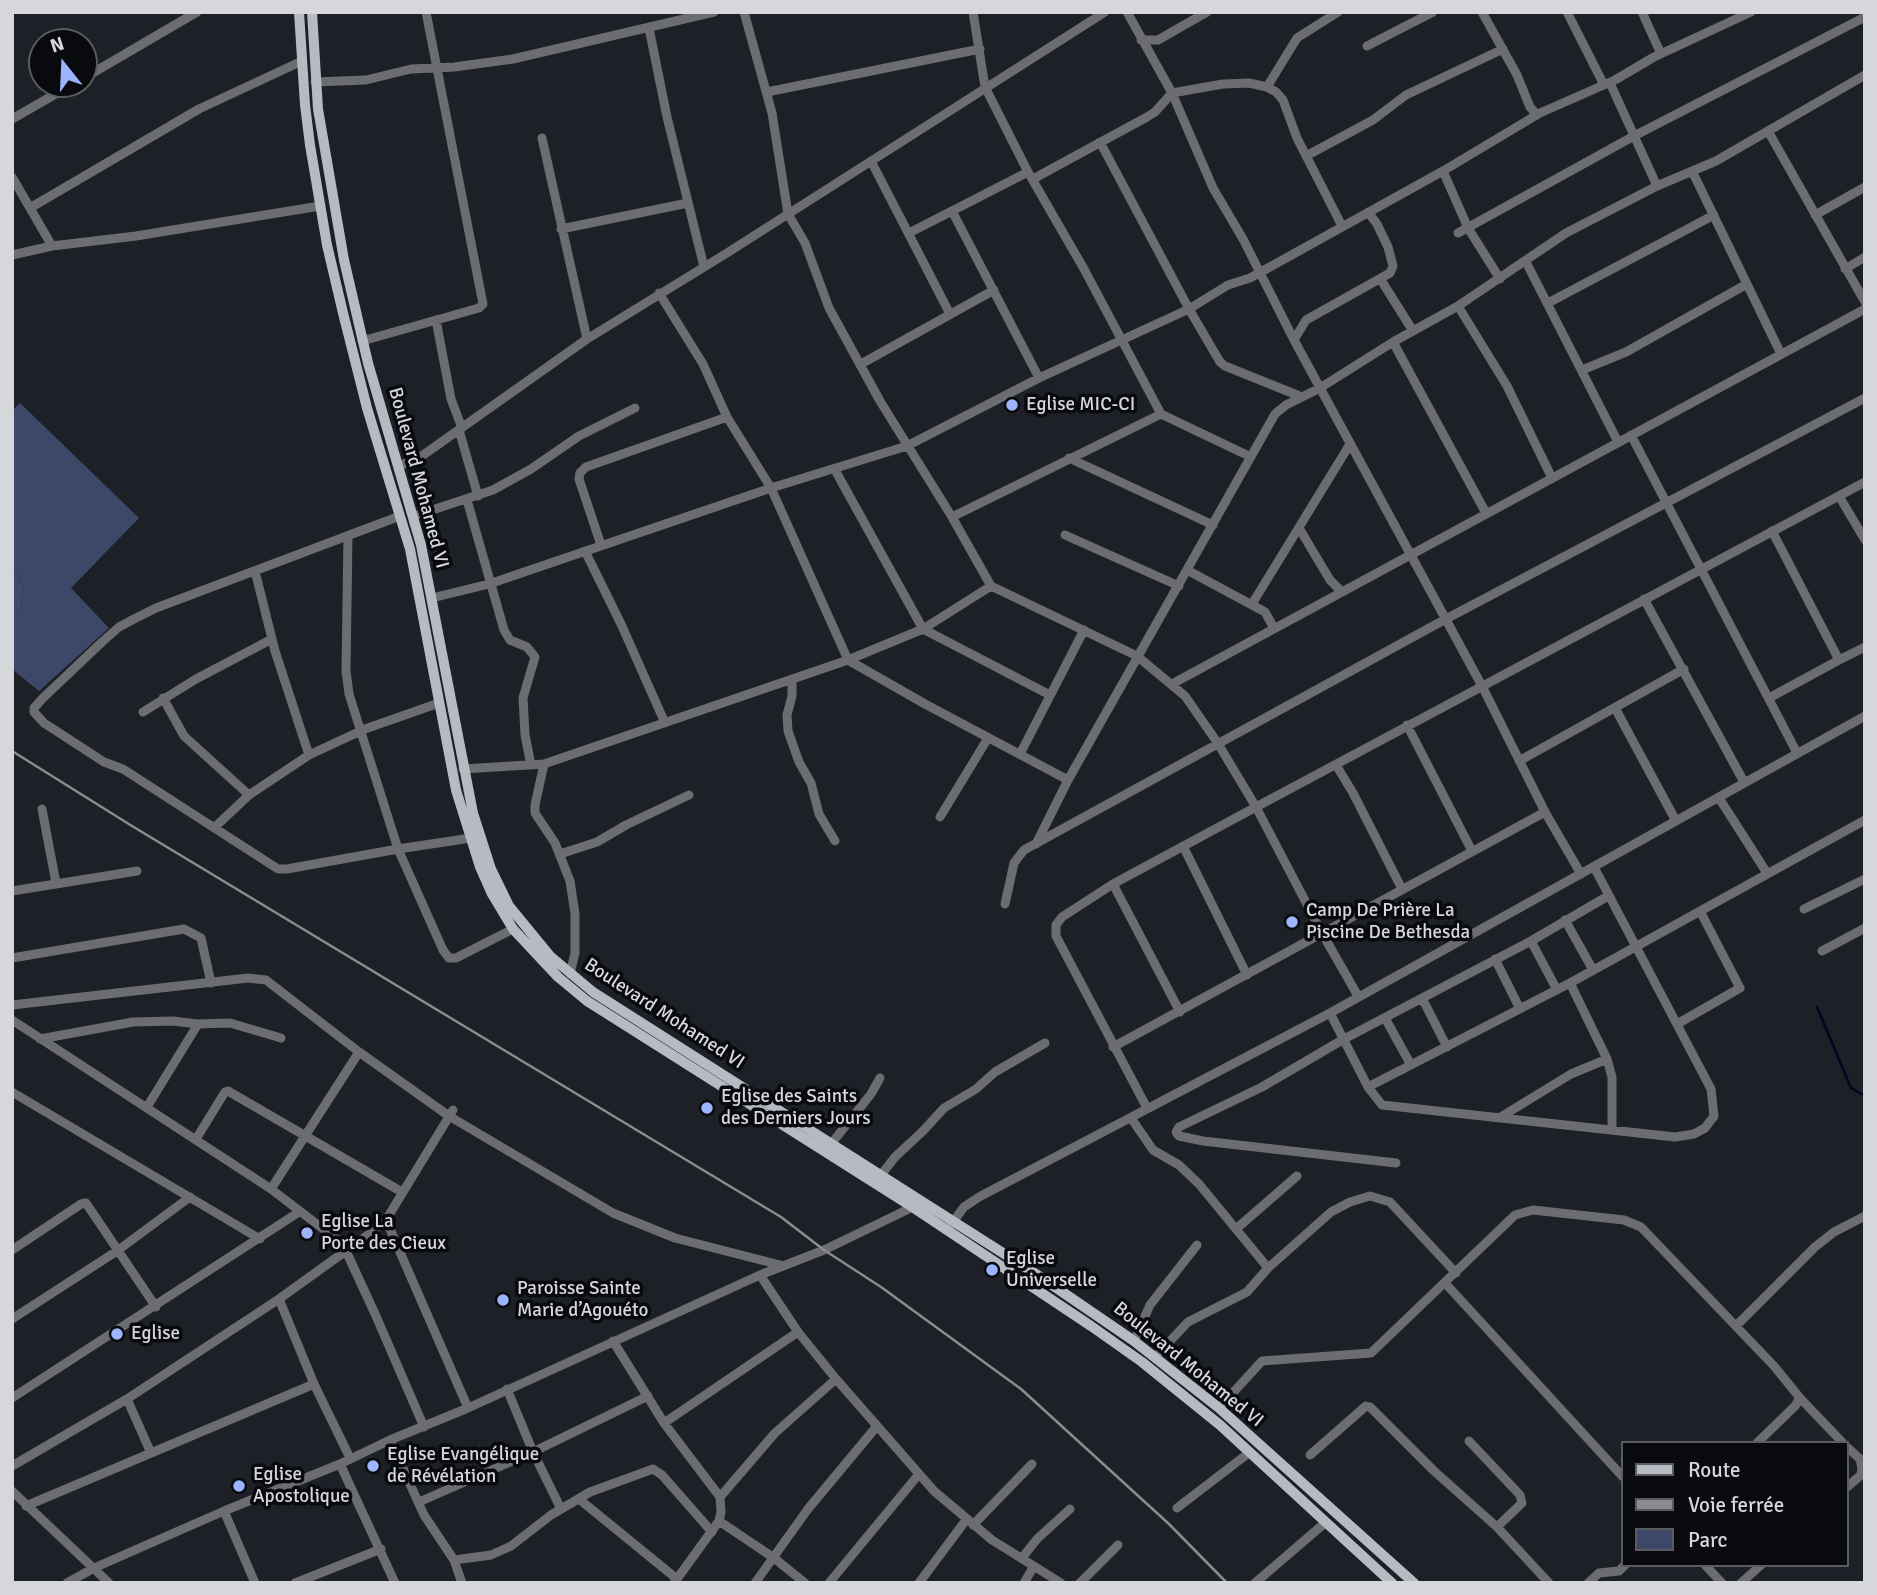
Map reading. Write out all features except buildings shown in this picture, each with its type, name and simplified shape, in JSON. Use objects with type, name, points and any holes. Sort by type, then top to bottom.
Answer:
[{"type":"main road","name":"Boulevard Mohamed VI","points":[[299,12],[310,145],[320,206],[354,360],[410,549],[456,790],[492,894],[513,929],[558,978],[587,1001],[1134,1341],[1219,1408],[1414,1583]]},
{"type":"main road","name":"Boulevard Mohamed VI","points":[[312,12],[315,82],[344,260],[362,341],[414,516],[463,769],[480,838],[500,889],[526,928],[550,957],[593,992],[881,1175],[918,1205]]},
{"type":"main road","points":[[310,145],[323,143]]},
{"type":"main road","points":[[387,469],[399,466]]},
{"type":"main road","name":"Boulevard Mohamed VI","points":[[950,1226],[1136,1357],[1208,1414],[1392,1583]]},
{"type":"street","points":[[98,70],[197,12]]},
{"type":"street","points":[[362,341],[479,308],[484,304],[426,12]]},
{"type":"street","points":[[315,82],[366,80],[411,69],[438,68],[549,52],[714,12]]},
{"type":"street","points":[[744,12],[767,92],[788,214],[805,243],[829,308],[869,382],[991,586],[1138,656],[1194,706],[1256,807],[1358,996]]},
{"type":"street","points":[[973,12],[985,87],[1161,414],[1251,457]]},
{"type":"street","points":[[399,466],[419,458],[587,339],[1105,12]]},
{"type":"street","points":[[1127,12],[1172,93],[1213,188],[1482,686],[1545,812],[1581,874]]},
{"type":"street","points":[[1142,40],[1158,40],[1207,12]]},
{"type":"street","points":[[1267,88],[1297,38],[1338,12]]},
{"type":"street","points":[[1367,46],[1433,12]]},
{"type":"street","points":[[1482,12],[1517,75],[1530,107],[1538,115]]},
{"type":"street","points":[[1567,12],[1634,136],[1657,186]]},
{"type":"street","points":[[1642,12],[1661,54]]},
{"type":"street","points":[[432,598],[489,584],[771,488],[907,446],[1039,378],[1189,309],[1218,290],[1250,278],[1538,115],[1607,84],[1661,54],[1751,12]]},
{"type":"street","points":[[1458,233],[1634,136],[1865,17]]},
{"type":"street","points":[[649,28],[704,267]]},
{"type":"street","points":[[767,92],[980,49]]},
{"type":"street","points":[[1306,156],[1373,120],[1406,96],[1503,49]]},
{"type":"street","points":[[30,208],[199,109],[302,61]]},
{"type":"street","points":[[1036,844],[1068,780],[1275,414],[1286,405],[1321,388],[1393,342],[1458,306],[1566,233],[1657,186],[1716,161],[1865,75]]},
{"type":"street","points":[[909,233],[1100,142],[1155,111],[1172,93],[1223,84],[1249,83],[1276,92],[1283,100],[1306,156],[1342,226]]},
{"type":"street","points":[[12,119],[49,98]]},
{"type":"street","points":[[1768,131],[1865,302]]},
{"type":"street","points":[[542,138],[587,339]]},
{"type":"street","points":[[1100,142],[1189,309],[1225,366],[1302,397]]},
{"type":"street","points":[[871,161],[950,314]]},
{"type":"street","points":[[1443,171],[1468,228],[1500,279]]},
{"type":"street","points":[[1692,171],[1781,354]]},
{"type":"street","points":[[12,177],[52,246]]},
{"type":"street","points":[[1815,215],[1865,187]]},
{"type":"street","points":[[561,229],[688,204]]},
{"type":"street","points":[[12,255],[52,246],[136,236],[320,206]]},
{"type":"street","points":[[953,211],[1039,378]]},
{"type":"street","points":[[1294,340],[1306,320],[1390,273],[1392,260],[1377,224],[1368,212]]},
{"type":"street","points":[[1548,303],[1714,215]]},
{"type":"street","points":[[1845,268],[1865,257]]},
{"type":"street","points":[[1526,261],[1618,442]]},
{"type":"street","points":[[1381,280],[1413,331]]},
{"type":"street","points":[[1582,370],[1626,352],[1747,284]]},
{"type":"street","points":[[861,364],[994,290]]},
{"type":"street","points":[[659,293],[703,364],[727,418],[771,488],[849,660],[1068,780]]},
{"type":"street","points":[[1458,306],[1507,386],[1552,478]]},
{"type":"street","points":[[1172,684],[1865,309]]},
{"type":"street","points":[[436,320],[451,399],[478,496]]},
{"type":"street","points":[[1393,342],[1486,513]]},
{"type":"street","points":[[1005,904],[1014,863],[1024,850],[1217,742],[1865,398]]},
{"type":"street","points":[[414,516],[478,496],[515,479],[579,436],[635,408]]},
{"type":"street","points":[[952,517],[1161,414]]},
{"type":"street","points":[[601,545],[579,479],[580,472],[586,467],[727,418]]},
{"type":"street","points":[[1631,435],[1797,753]]},
{"type":"street","points":[[1252,604],[1350,444]]},
{"type":"street","points":[[1069,458],[1213,525]]},
{"type":"street","points":[[835,470],[923,629],[1050,695]]},
{"type":"street","points":[[1147,1108],[1056,936],[1056,925],[1062,917],[1114,884],[1183,846],[1865,482]]},
{"type":"street","points":[[1839,496],[1865,540]]},
{"type":"street","points":[[467,500],[504,630],[510,640],[527,647],[536,657],[523,698],[525,736],[531,765]]},
{"type":"street","points":[[400,516],[156,608],[120,627],[34,708],[36,716],[44,723],[104,762],[123,769],[278,869],[471,838]]},
{"type":"street","points":[[1299,527],[1330,580],[1342,592]]},
{"type":"street","points":[[1772,531],[1839,660]]},
{"type":"street","points":[[1065,535],[1179,586]]},
{"type":"street","points":[[348,536],[346,671],[349,694],[398,849],[449,958],[456,958],[513,929]]},
{"type":"street","points":[[585,551],[665,723]]},
{"type":"street","points":[[1188,570],[1265,612],[1274,628]]},
{"type":"street","points":[[255,571],[272,639],[309,755]]},
{"type":"street","points":[[463,769],[544,764],[849,660],[923,629],[991,586]]},
{"type":"street","points":[[1644,599],[1744,782]]},
{"type":"street","points":[[1020,754],[1084,629]]},
{"type":"street","points":[[143,712],[163,698],[272,639]]},
{"type":"street","points":[[1769,698],[1865,647]]},
{"type":"street","points":[[1519,761],[1684,669]]},
{"type":"street","points":[[792,679],[792,696],[786,715],[788,731],[799,762],[811,783],[819,814],[835,841]]},
{"type":"street","points":[[163,698],[184,736],[249,795]]},
{"type":"street","points":[[215,827],[249,795],[309,755],[361,731],[439,703]]},
{"type":"street","points":[[1615,708],[1675,821]]},
{"type":"street","points":[[950,1226],[964,1207],[979,1197],[1330,1013],[1865,716]]},
{"type":"street","points":[[1407,725],[1472,851]]},
{"type":"street","points":[[940,817],[988,738]]},
{"type":"street","points":[[544,764],[535,813],[560,854],[570,880],[575,905],[575,953],[570,974]]},
{"type":"street","points":[[1336,765],[1402,889]]},
{"type":"street","points":[[560,854],[597,842],[690,795]]},
{"type":"street","points":[[1719,798],[1767,873]]},
{"type":"street","points":[[42,809],[56,883]]},
{"type":"street","points":[[1113,1047],[1545,812]]},
{"type":"street","points":[[1368,1087],[1557,990],[1865,820]]},
{"type":"street","points":[[1183,846],[1247,975]]},
{"type":"street","points":[[1330,1013],[1368,1087],[1382,1105],[1675,1137],[1704,1128],[1714,1115],[1711,1089],[1594,867]]},
{"type":"street","points":[[12,891],[137,871]]},
{"type":"street","points":[[1804,909],[1865,879]]},
{"type":"street","points":[[1114,884],[1180,1012]]},
{"type":"street","points":[[1396,1163],[1203,1141],[1179,1136],[1176,1132],[1179,1127],[1251,1093],[1344,1039],[1531,941],[1608,896]]},
{"type":"street","points":[[1677,1024],[1740,988],[1700,911]]},
{"type":"street","points":[[1565,920],[1593,970]]},
{"type":"street","points":[[1822,951],[1865,928]]},
{"type":"street","points":[[12,958],[184,929],[201,938],[211,983]]},
{"type":"street","points":[[1531,941],[1557,990]]},
{"type":"street","points":[[1495,959],[1520,1009]]},
{"type":"street","points":[[12,1005],[248,978],[266,980],[359,1052],[451,1113],[613,1213],[675,1238],[784,1266]]},
{"type":"street","points":[[1570,983],[1607,1059],[1612,1077],[1612,1130]]},
{"type":"street","points":[[1422,998],[1447,1046]]},
{"type":"street","points":[[1385,1018],[1411,1065]]},
{"type":"street","points":[[12,1020],[271,1189],[338,1241],[346,1251],[424,1427]]},
{"type":"street","points":[[40,1039],[133,1022],[173,1021],[198,1024],[230,1023],[281,1038]]},
{"type":"street","points":[[148,1107],[198,1024]]},
{"type":"street","points":[[881,1175],[894,1157],[944,1108],[976,1089],[995,1072],[1045,1044]]},
{"type":"street","points":[[271,1189],[359,1052]]},
{"type":"street","points":[[1499,1118],[1571,1074],[1607,1059]]},
{"type":"street","points":[[831,1144],[871,1094],[880,1078]]},
{"type":"street","points":[[196,1139],[225,1091],[228,1091],[402,1192]]},
{"type":"street","points":[[12,1092],[261,1239]]},
{"type":"street","points":[[12,1466],[127,1399],[279,1300],[386,1220],[451,1113]]},
{"type":"street","points":[[1130,1118],[1153,1150],[1178,1165],[1199,1184],[1268,1268]]},
{"type":"street","points":[[1236,1229],[1297,1177]]},
{"type":"street","points":[[1155,1357],[1188,1322],[1247,1292],[1268,1268],[1331,1212],[1370,1196],[1390,1202],[1456,1273]]},
{"type":"street","points":[[12,1319],[117,1251],[190,1198]]},
{"type":"street","points":[[12,1250],[86,1203],[156,1307]]},
{"type":"street","points":[[67,1583],[94,1568],[224,1511],[468,1408],[918,1205]]},
{"type":"street","points":[[1219,1408],[1262,1361],[1371,1353],[1515,1215],[1533,1210],[1624,1220],[1640,1227],[1785,1377],[1800,1398],[1841,1441]]},
{"type":"street","points":[[12,1398],[299,1212]]},
{"type":"street","points":[[1736,1326],[1815,1247],[1834,1232],[1865,1216]]},
{"type":"street","points":[[386,1220],[468,1408]]},
{"type":"street","points":[[1134,1341],[1150,1305],[1197,1245]]},
{"type":"street","points":[[760,1275],[798,1332],[919,1474],[970,1522],[1061,1583]]},
{"type":"street","points":[[1445,1283],[1622,1476]]},
{"type":"street","points":[[279,1300],[314,1384],[351,1458]]},
{"type":"street","points":[[664,1423],[798,1332]]},
{"type":"street","points":[[579,1499],[676,1581],[712,1532],[721,1513],[720,1497],[664,1423],[613,1341]]},
{"type":"street","points":[[720,1497],[775,1433],[836,1379]]},
{"type":"street","points":[[26,1506],[314,1384]]},
{"type":"street","points":[[507,1389],[533,1452],[561,1509]]},
{"type":"street","points":[[419,1502],[533,1452],[648,1396]]},
{"type":"street","points":[[1759,1441],[1800,1398]]},
{"type":"street","points":[[127,1399],[151,1452]]},
{"type":"street","points":[[1310,1455],[1368,1406],[1434,1471],[1497,1527],[1549,1583]]},
{"type":"street","points":[[755,1583],[808,1509],[877,1426]]},
{"type":"street","points":[[390,1440],[430,1526],[454,1560],[462,1583]]},
{"type":"street","points":[[1469,1441],[1521,1499],[1522,1503],[1497,1527]]},
{"type":"street","points":[[1849,1449],[1860,1460],[1862,1468],[1861,1475],[1849,1485]]},
{"type":"street","points":[[1177,1508],[1251,1452]]},
{"type":"street","points":[[340,1464],[395,1583]]},
{"type":"street","points":[[919,1583],[970,1522],[1032,1464]]},
{"type":"street","points":[[454,1560],[491,1555],[511,1546],[561,1509],[590,1492],[653,1469],[662,1475],[712,1532]]},
{"type":"street","points":[[829,1583],[919,1474]]},
{"type":"street","points":[[12,1491],[109,1583]]},
{"type":"street","points":[[1022,1558],[1037,1539],[1070,1509]]},
{"type":"street","points":[[224,1511],[255,1583]]},
{"type":"street","points":[[719,1521],[774,1558],[805,1583]]},
{"type":"street","points":[[1255,1583],[1326,1522]]},
{"type":"street","points":[[1080,1583],[1118,1545]]},
{"type":"street","points":[[295,1583],[381,1549]]},
{"type":"street","points":[[1024,1583],[1034,1566]]},
{"type":"street","points":[[1588,1583],[1599,1573],[1615,1572],[1622,1567]]},
{"type":"street","points":[[1707,1567],[1721,1583]]},
{"type":"street","points":[[1741,1583],[1759,1567]]},
{"type":"green space","points":[[20,403],[139,518],[71,588],[109,628],[39,691],[12,669],[12,618],[21,609],[23,586],[12,568],[12,411]]},
{"type":"shaded area","points":[[12,568],[23,586],[21,609],[12,618]]},
{"type":"waterway","points":[[1817,1007],[1851,1088],[1865,1096]]},
{"type":"railway","points":[[12,751],[781,1217],[1021,1389],[1169,1524],[1227,1583]]},
{"type":"place","name":"Eglise MIC-CI","points":[[1012,405]]},
{"type":"place","name":"Camp De Prière La Piscine De Bethesda","points":[[1292,922]]},
{"type":"place","name":"Eglise des Saints des Derniers Jours","points":[[707,1108]]},
{"type":"place","name":"Eglise La Porte des Cieux","points":[[307,1233]]},
{"type":"place","name":"Eglise Universelle","points":[[992,1270]]},
{"type":"place","name":"Paroisse Sainte Marie d’Agouéto","points":[[503,1300]]},
{"type":"place","name":"Eglise","points":[[117,1334]]},
{"type":"place","name":"Eglise Evangélique de Révélation","points":[[373,1466]]},
{"type":"place","name":"Eglise Apostolique","points":[[239,1486]]}]
